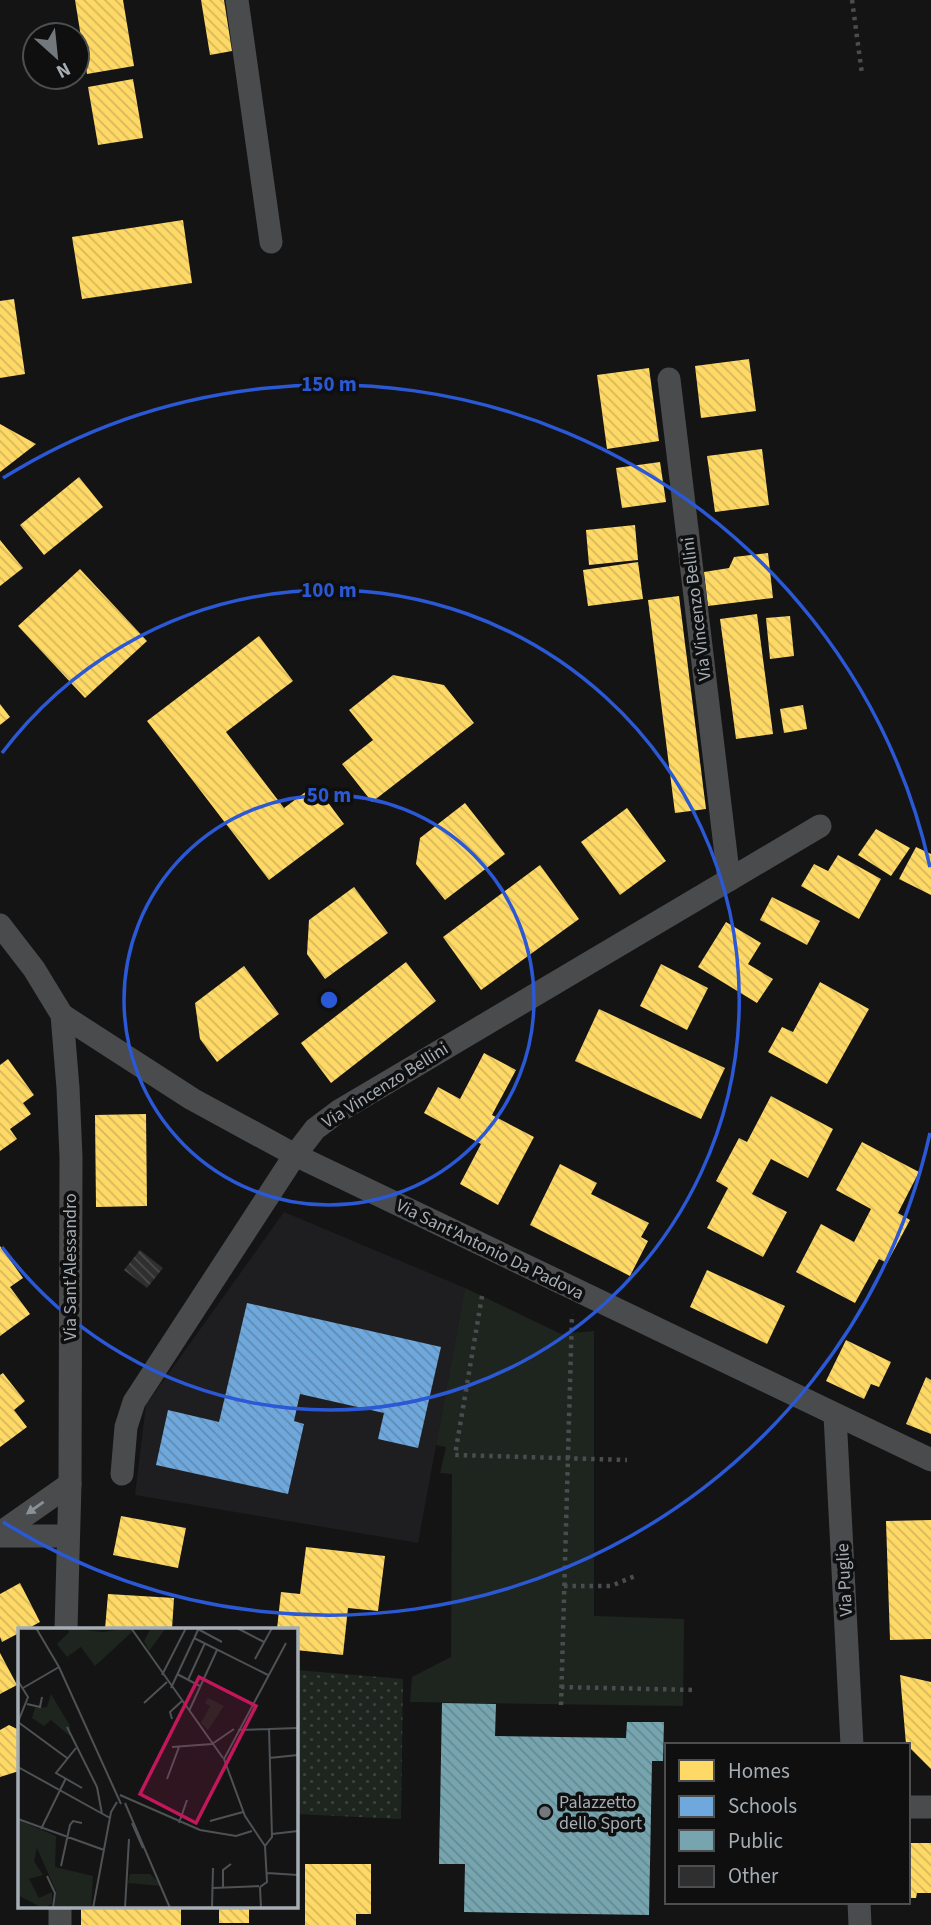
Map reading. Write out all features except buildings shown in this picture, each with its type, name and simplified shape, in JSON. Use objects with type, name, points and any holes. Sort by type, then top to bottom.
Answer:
[{"type":"street","points":[[237,0],[271,242]]},
{"type":"street","name":"Via Vincenzo Bellini","points":[[669,379],[729,880]]},
{"type":"street","name":"Via Vincenzo Bellini","points":[[122,1474],[126,1427],[134,1402],[295,1155],[315,1129],[330,1117],[820,826]]},
{"type":"street","name":"Via Sant'Alessandro","points":[[0,925],[34,969],[62,1015],[71,1135],[70,1484],[66,1628]]},
{"type":"street","name":"Via Sant'Antonio Da Padova","points":[[62,1015],[192,1099],[295,1155],[931,1460]]},
{"type":"street","name":"Via Puglie","points":[[835,1415],[852,1743]]},
{"type":"street","points":[[0,1534],[70,1484]]},
{"type":"street","points":[[0,1534],[68,1536]]},
{"type":"street","points":[[910,1807],[931,1807]]},
{"type":"street","points":[[859,1904],[860,1925]]},
{"type":"path","points":[[852,0],[862,74]]},
{"type":"path","points":[[561,1705],[573,1307],[580,1292]]},
{"type":"path","points":[[482,1296],[455,1455],[627,1460]]},
{"type":"path","points":[[564,1586],[611,1586],[635,1576]]},
{"type":"path","points":[[561,1687],[695,1690]]},
{"type":"shaded area","points":[[284,1212],[465,1288],[418,1543],[135,1495],[146,1405]]},
{"type":"shaded area","points":[[465,1288],[561,1334],[594,1331],[594,1616],[684,1619],[683,1706],[410,1702],[412,1677],[451,1657],[452,1474],[440,1473],[446,1447],[436,1445]]},
{"type":"shaded area","points":[[298,1670],[403,1679],[401,1819],[298,1814]]},
{"type":"place","name":"Palazzetto dello Sport","points":[[545,1812]]}]
